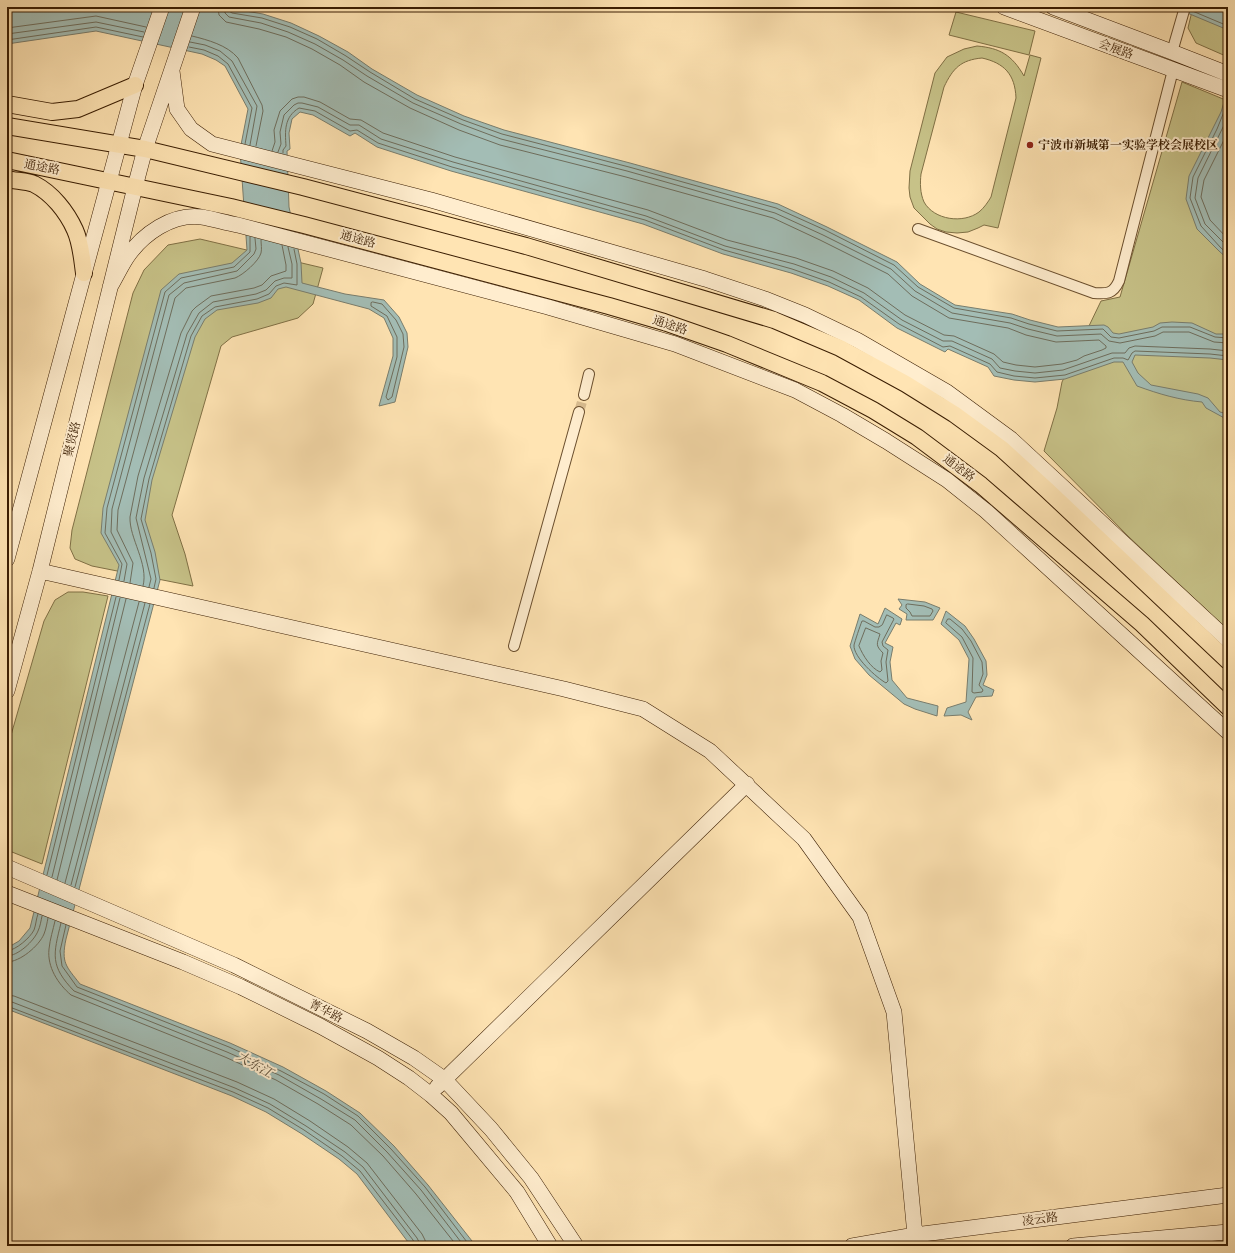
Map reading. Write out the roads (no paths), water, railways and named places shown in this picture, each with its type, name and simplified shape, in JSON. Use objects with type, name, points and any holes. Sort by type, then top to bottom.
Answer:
[{"type":"main road","name":"会展路","points":[[1004,7],[1173,70],[1223,80]]},
{"type":"main road","name":"会展路","points":[[1053,7],[1172,52],[1223,80]]},
{"type":"main road","points":[[7,559],[118,144],[135,85],[162,8]]},
{"type":"main road","name":"聚贤路","points":[[7,691],[40,571],[135,187],[192,10]]},
{"type":"main road","points":[[172,71],[177,108],[191,129],[212,144],[431,200],[705,279],[765,299],[805,315],[857,340],[947,392],[1011,439],[1228,640]]},
{"type":"main road","points":[[7,104],[52,112],[78,109],[135,85]]},
{"type":"main road","points":[[7,126],[146,149],[302,187],[526,246],[766,318],[840,348],[912,388],[954,414],[1002,450],[1053,495],[1228,661]]},
{"type":"main road","name":"通途路","points":[[7,160],[231,207],[609,306],[664,322],[727,344],[828,387],[873,410],[917,437],[981,485],[1142,624],[1228,707]]},
{"type":"main road","points":[[7,179],[33,184],[47,193],[64,210],[76,231],[84,273]]},
{"type":"main road","points":[[110,287],[127,258],[137,245],[155,229],[176,218],[201,217],[548,307],[675,344],[795,390],[886,441],[947,480],[986,511],[1228,732]]},
{"type":"main road","points":[[40,571],[564,689],[642,710],[710,751],[804,838],[860,917],[894,1012],[915,1236]]},
{"type":"main road","points":[[431,1095],[444,1079],[747,784]]},
{"type":"main road","name":"菁华路","points":[[7,867],[234,965],[367,1031],[414,1058],[444,1079],[492,1130],[531,1178],[576,1246]]},
{"type":"main road","points":[[7,893],[183,962],[241,987],[320,1026],[378,1058],[409,1078],[451,1112],[517,1192],[550,1246]]},
{"type":"main road","name":"凌云路","points":[[852,1246],[915,1236],[1228,1194]]},
{"type":"main road","points":[[1073,1246],[1228,1232]]},
{"type":"street","points":[[1172,52],[1185,7]]},
{"type":"street","points":[[918,229],[1094,292],[1104,294],[1116,289],[1120,281],[1173,70]]},
{"type":"street","points":[[584,395],[589,374]]},
{"type":"street","points":[[514,646],[579,412]]},
{"type":"water","name":"大东江","points":[[7,7],[222,7],[263,14],[291,23],[319,36],[348,52],[372,69],[417,95],[464,116],[504,130],[778,204],[897,262],[920,284],[955,305],[1012,314],[1058,327],[1104,325],[1113,333],[1119,334],[1153,327],[1160,323],[1172,322],[1192,323],[1216,334],[1228,334],[1228,360],[1135,355],[1132,362],[1138,373],[1151,385],[1198,394],[1208,398],[1220,412],[1228,414],[1228,420],[1206,408],[1202,402],[1185,400],[1153,392],[1137,386],[1123,362],[1114,362],[1065,379],[1035,382],[994,376],[988,367],[948,349],[945,352],[897,328],[859,300],[828,286],[791,273],[723,254],[643,224],[451,171],[377,147],[355,133],[350,136],[313,115],[300,112],[292,119],[289,133],[290,149],[287,151],[289,207],[301,263],[302,283],[345,294],[384,300],[399,317],[407,333],[408,347],[395,402],[379,406],[393,356],[393,338],[384,318],[369,309],[286,287],[278,289],[271,298],[258,303],[217,310],[205,319],[195,337],[152,480],[145,520],[155,552],[160,580],[66,939],[64,954],[68,968],[80,984],[230,1043],[283,1067],[326,1091],[360,1113],[394,1146],[428,1185],[472,1241],[474,1246],[411,1246],[357,1174],[339,1159],[266,1112],[232,1096],[7,1009],[7,948],[19,941],[30,928],[119,565],[101,533],[103,508],[161,290],[179,274],[232,263],[247,250],[240,150],[248,109],[225,66],[202,54],[96,31],[7,44]]},
{"type":"water","points":[[1173,7],[1228,7],[1228,30]]},
{"type":"water","points":[[1228,89],[1228,259],[1197,229],[1186,199],[1189,176],[1221,112]]},
{"type":"water","points":[[898,599],[925,602],[940,608],[933,620],[906,620],[907,614],[899,609],[902,605]]},
{"type":"water","points":[[885,608],[902,619],[900,625],[896,623],[885,643],[893,647],[890,662],[892,680],[907,698],[938,706],[937,716],[904,704],[869,675],[855,659],[850,646],[860,614],[878,624]]},
{"type":"water","points":[[946,611],[965,626],[974,639],[986,661],[987,675],[983,685],[994,690],[992,696],[976,697],[968,712],[972,720],[961,715],[944,716],[947,708],[966,702],[969,659],[959,640],[941,624]]},
{"type":"tunnel","points":[[579,412],[584,395]]},
{"type":"place","name":"宁波市新城第一实验学校会展校区","points":[[1030,145]]}]
